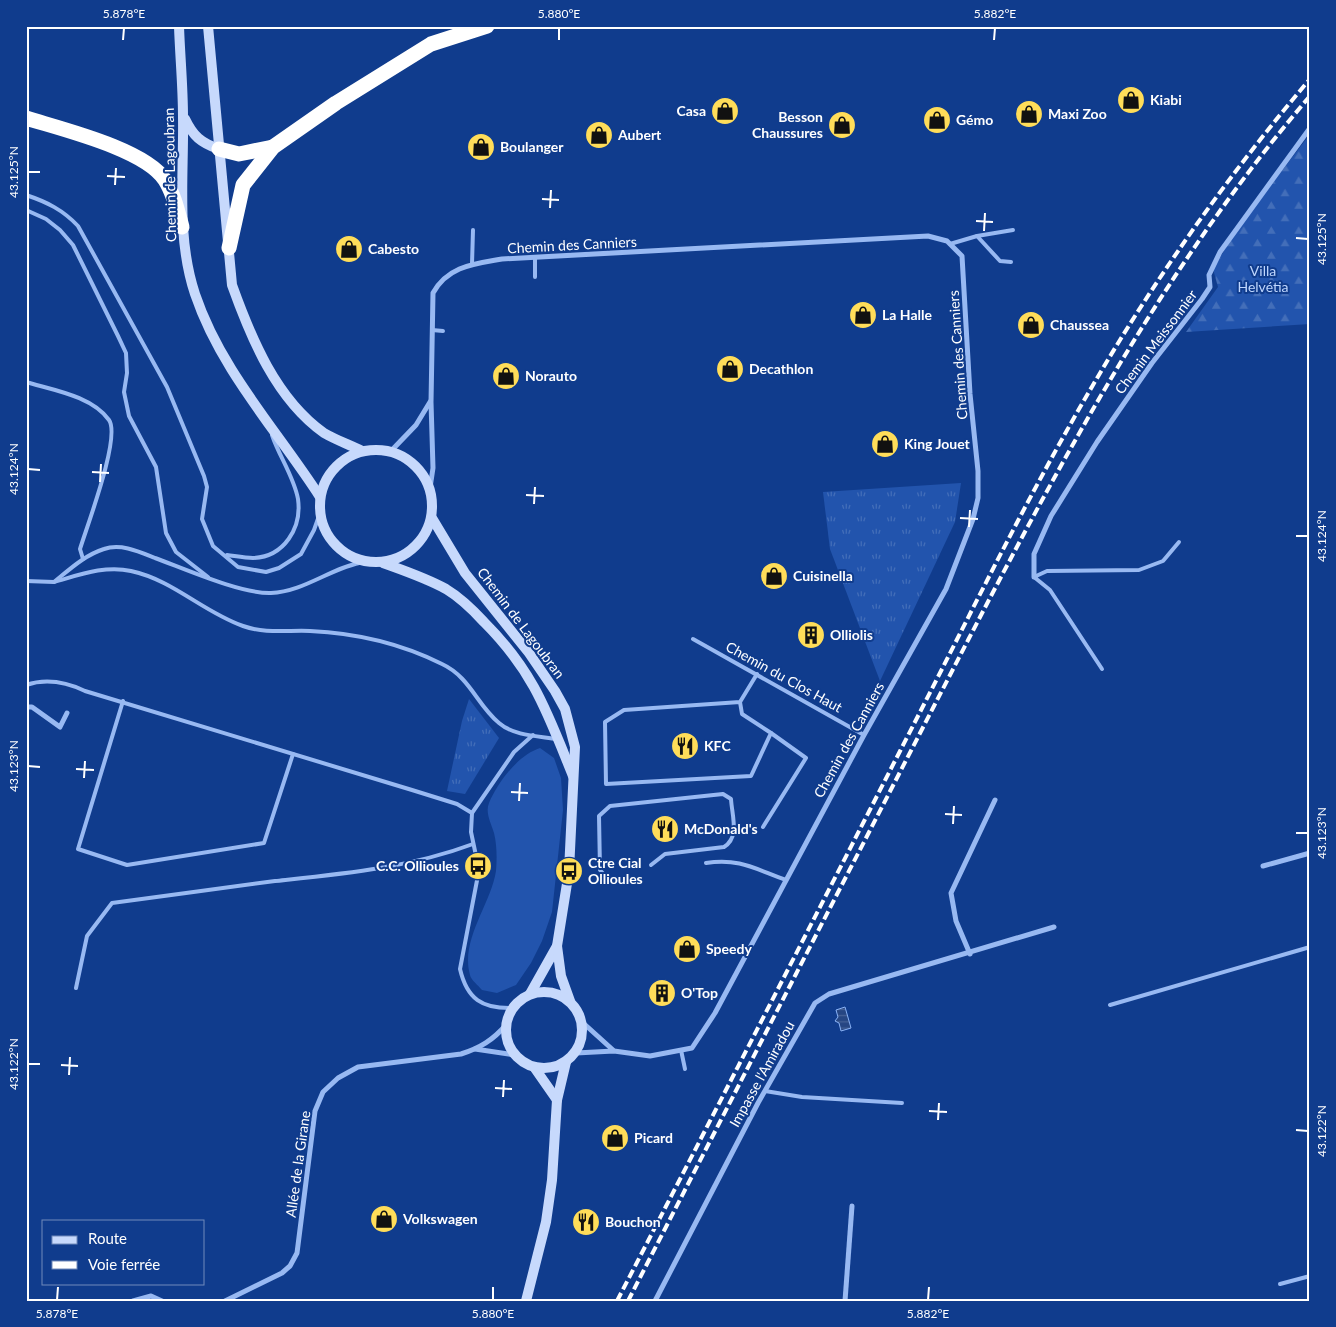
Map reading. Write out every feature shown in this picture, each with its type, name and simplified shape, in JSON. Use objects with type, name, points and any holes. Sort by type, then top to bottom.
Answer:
[{"type":"highway","points":[[229,248],[243,185],[273,147],[336,103],[431,44],[487,26]]},
{"type":"highway","points":[[26,118],[109,144],[139,158],[165,179],[182,227]]},
{"type":"highway","points":[[219,149],[239,154],[273,147]]},
{"type":"main road","name":"Chemin de Lagoubran","points":[[179,26],[183,116],[182,227],[188,267],[206,321],[220,351],[269,426],[320,497]]},
{"type":"main road","points":[[208,26],[232,285],[244,318],[276,380],[311,422],[326,434],[362,452]]},
{"type":"main road","points":[[183,116],[192,134],[204,144],[219,149]]},
{"type":"main road","points":[[362,452],[390,452],[408,459],[421,472],[430,488],[433,503],[432,518],[420,543],[409,553],[383,563],[364,562],[343,552],[327,535],[320,513],[320,497],[330,473],[339,463],[362,452]]},
{"type":"main road","name":"Chemin de Lagoubran","points":[[432,518],[465,573],[529,653],[565,709],[575,747],[574,780],[569,871],[557,946],[561,976],[571,1002]]},
{"type":"main road","name":"Chemin de Lagoubran","points":[[383,563],[425,578],[448,590],[469,606],[517,658],[533,682],[574,780]]},
{"type":"main road","name":"Chemin de Lagoubran","points":[[530,994],[557,946]]},
{"type":"main road","points":[[552,992],[571,1002],[578,1011],[583,1033],[576,1053],[566,1062],[556,1066],[534,1067],[524,1063],[515,1055],[506,1036],[506,1025],[512,1008],[530,994],[552,992]]},
{"type":"main road","points":[[526,1301],[546,1222],[552,1180],[557,1100],[566,1062]]},
{"type":"main road","points":[[534,1067],[557,1100]]},
{"type":"street","name":"Chemin Meissonnier","points":[[1034,577],[1034,554],[1051,516],[1097,442],[1152,363],[1210,287],[1209,275],[1220,252],[1310,128]]},
{"type":"street","name":"Chemin des Canniers","points":[[430,488],[433,468],[431,402],[433,293],[440,281],[454,270],[472,264],[535,258],[928,236],[947,241],[962,256],[970,394],[978,471],[978,498],[973,519],[946,588],[864,735],[706,1028],[692,1048],[650,1056],[614,1051],[576,1053]]},
{"type":"street","points":[[390,452],[416,425],[431,402]]},
{"type":"street","points":[[26,707],[32,707],[60,727],[67,713]]},
{"type":"street","points":[[970,954],[956,921],[951,893],[995,800]]},
{"type":"street","points":[[1263,866],[1310,853]]},
{"type":"street","name":"Impasse l'Amiradou","points":[[655,1301],[691,1227],[764,1091],[815,1003],[829,994],[970,954],[1054,927]]},
{"type":"street","points":[[582,1022],[614,1051]]},
{"type":"street","name":"Allée de la Girane","points":[[224,1301],[282,1273],[290,1266],[297,1253],[315,1112],[323,1092],[338,1078],[358,1067],[461,1054],[475,1049],[493,1039],[506,1025]]},
{"type":"street","name":"Allée de la Girane","points":[[475,1049],[515,1055]]},
{"type":"street","points":[[845,1301],[852,1206]]},
{"type":"street","points":[[133,1301],[151,1296],[162,1301]]},
{"type":"lane","points":[[26,195],[45,201],[63,211],[78,226],[92,248],[163,379],[204,476],[207,487],[202,519],[213,546],[238,567],[266,572],[278,568],[301,554],[314,530],[320,513]]},
{"type":"lane","points":[[26,210],[46,219],[60,230],[73,245],[126,353],[127,373],[124,392],[129,416],[147,446],[156,466],[166,533],[176,552],[208,577]]},
{"type":"lane","points":[[472,264],[473,230]]},
{"type":"lane","points":[[950,244],[977,236],[1014,230]]},
{"type":"lane","points":[[977,236],[1000,261],[1011,262]]},
{"type":"lane","points":[[535,258],[535,276]]},
{"type":"lane","points":[[432,330],[443,330]]},
{"type":"lane","points":[[26,382],[85,400],[108,418],[113,432],[112,445],[80,549],[83,559]]},
{"type":"lane","points":[[226,555],[253,558],[268,556],[283,547],[290,539],[296,525],[298,499],[269,426]]},
{"type":"lane","points":[[1102,669],[1050,590],[1034,577],[1047,571],[1138,570],[1163,561],[1179,542]]},
{"type":"lane","points":[[54,582],[83,559],[111,547],[130,548],[208,577],[246,589],[271,593],[299,586],[347,564],[364,562]]},
{"type":"lane","points":[[26,581],[54,582],[109,568],[131,571],[157,579],[244,626],[278,632],[310,631],[346,635],[411,650],[444,665],[469,684],[499,723],[510,730],[533,736],[558,739]]},
{"type":"lane","name":"Chemin du Clos Haut","points":[[694,639],[864,735]]},
{"type":"lane","points":[[757,674],[740,702],[742,714],[806,758],[763,827]]},
{"type":"lane","points":[[26,684],[52,681],[70,684],[85,691],[448,801],[472,813]]},
{"type":"lane","points":[[123,701],[78,849],[127,865],[264,843],[293,754]]},
{"type":"lane","points":[[740,702],[624,710],[606,722],[606,784],[750,776],[772,733]]},
{"type":"lane","points":[[512,1008],[498,1009],[483,1004],[471,996],[463,983],[460,969],[479,870],[473,844],[472,813],[514,752],[533,736]]},
{"type":"lane","points":[[615,880],[606,877],[600,870],[599,816],[610,806],[723,794],[731,799],[734,836],[730,843],[724,846],[665,854],[651,865]]},
{"type":"lane","points":[[76,988],[87,936],[112,903],[276,881],[361,873],[448,853],[473,844]]},
{"type":"lane","points":[[706,862],[726,860],[748,865],[786,880]]},
{"type":"lane","points":[[1110,1005],[1310,947]]},
{"type":"lane","points":[[681,1050],[685,1069]]},
{"type":"lane","points":[[764,1091],[802,1097],[902,1103]]},
{"type":"lane","points":[[1280,1284],[1310,1276]]},
{"type":"green space","name":"Villa Helvétia","points":[[1310,134],[1310,324],[1186,332],[1218,287],[1213,269],[1236,231]]},
{"type":"green space","points":[[961,483],[955,522],[880,681],[830,549],[823,492]]},
{"type":"green space","points":[[469,699],[499,738],[465,794],[447,791],[462,721]]},
{"type":"green space","points":[[540,748],[554,758],[561,778],[563,810],[552,912],[542,941],[531,963],[516,985],[497,993],[482,990],[471,977],[468,962],[469,949],[477,922],[493,884],[496,871],[496,842],[488,814],[488,807],[503,778],[510,770],[524,757]]},
{"type":"shaded area","points":[[845,1007],[851,1028],[841,1031],[839,1023],[835,1021],[838,1017],[836,1010]]},
{"type":"railway","points":[[617,1301],[1003,549],[1070,425],[1142,305],[1195,227],[1222,189],[1310,79]]},
{"type":"railway","points":[[628,1301],[975,626],[1104,390],[1151,313],[1200,239],[1253,166],[1310,96]]},
{"type":"place","name":"Kiabi","points":[[1131,100]]},
{"type":"place","name":"Casa","points":[[725,111]]},
{"type":"place","name":"Maxi Zoo","points":[[1029,114]]},
{"type":"place","name":"Gémo","points":[[937,120]]},
{"type":"place","name":"Besson Chaussures","points":[[842,125]]},
{"type":"place","name":"Aubert","points":[[599,135]]},
{"type":"place","name":"Boulanger","points":[[481,147]]},
{"type":"place","name":"Cabesto","points":[[349,249]]},
{"type":"place","name":"La Halle","points":[[863,315]]},
{"type":"place","name":"Chaussea","points":[[1031,325]]},
{"type":"place","name":"Decathlon","points":[[730,369]]},
{"type":"place","name":"Norauto","points":[[506,376]]},
{"type":"place","name":"King Jouet","points":[[885,444]]},
{"type":"place","name":"Cuisinella","points":[[774,576]]},
{"type":"place","name":"Olliolis","points":[[811,635]]},
{"type":"place","name":"KFC","points":[[685,746]]},
{"type":"place","name":"McDonald's","points":[[665,829]]},
{"type":"place","name":"C.C. Ollioules","points":[[478,866]]},
{"type":"place","name":"Ctre Cial Ollioules","points":[[569,871]]},
{"type":"place","name":"Speedy","points":[[687,949]]},
{"type":"place","name":"O'Top","points":[[662,993]]},
{"type":"place","name":"Picard","points":[[615,1138]]},
{"type":"place","name":"Volkswagen","points":[[384,1219]]},
{"type":"place","name":"Bouchon","points":[[586,1222]]}]
